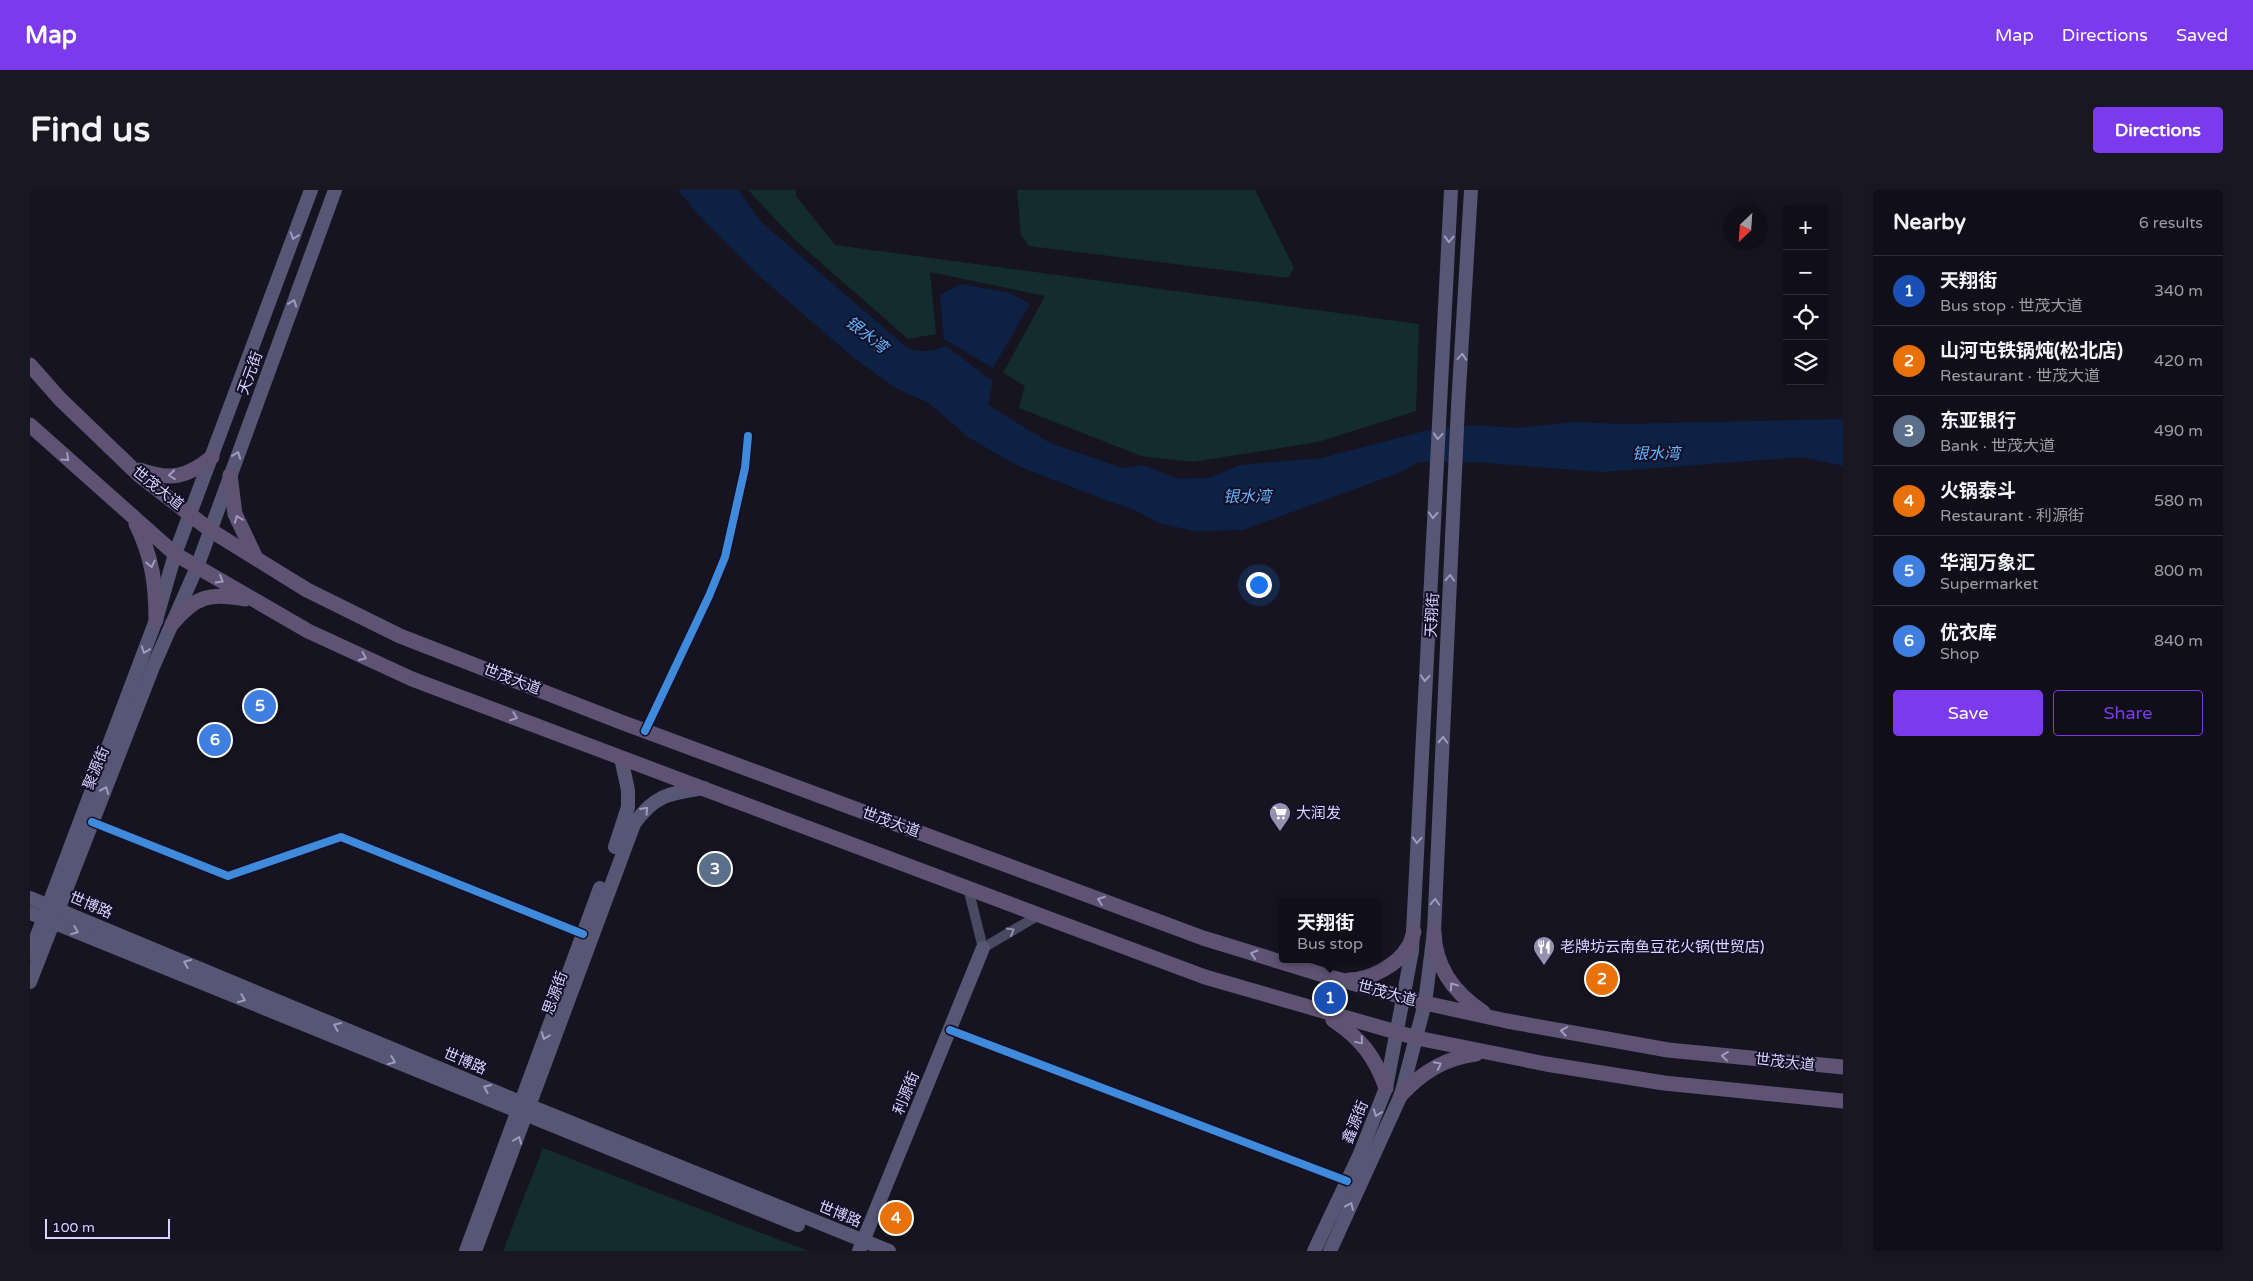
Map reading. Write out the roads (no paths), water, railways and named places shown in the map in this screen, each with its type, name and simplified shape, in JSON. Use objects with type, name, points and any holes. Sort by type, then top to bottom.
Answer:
[{"type":"main road","name":"天元街","points":[[175,554],[311,190]]},
{"type":"main road","name":"天元街","points":[[197,567],[335,190]]},
{"type":"main road","name":"天翔街","points":[[1404,997],[1414,932],[1451,190]]},
{"type":"main road","name":"天翔街","points":[[1424,1003],[1434,932],[1458,406],[1471,190]]},
{"type":"main road","name":"世茂大道","points":[[30,365],[60,400],[129,466],[210,530],[307,590],[400,636],[645,731],[1203,938],[1279,961]]},
{"type":"main road","points":[[30,425],[175,554],[308,631],[412,679],[1205,977],[1397,1033],[1488,1052],[1664,1083],[1843,1101]]},
{"type":"main road","points":[[129,466],[158,476],[173,476],[187,473],[212,457]]},
{"type":"main road","points":[[230,475],[235,514],[257,559]]},
{"type":"main road","points":[[134,518],[143,537],[151,562],[156,590],[156,620]]},
{"type":"main road","name":"聚源街","points":[[30,982],[51,914],[156,620],[175,554]]},
{"type":"main road","name":"聚源街","points":[[30,954],[51,914],[92,822],[197,567]]},
{"type":"main road","points":[[172,624],[189,605],[208,597],[231,596],[260,603]]},
{"type":"main road","name":"思源街","points":[[476,1251],[523,1109],[628,807],[628,790],[621,758]]},
{"type":"main road","name":"思源街","points":[[466,1251],[634,824],[648,806],[661,796],[704,788]]},
{"type":"main road","name":"世博路","points":[[30,898],[51,914],[523,1109],[861,1248],[888,1251]]},
{"type":"main road","name":"世博路","points":[[30,913],[51,914]]},
{"type":"main road","points":[[1330,977],[1352,980],[1371,976],[1388,967],[1408,949],[1414,932]]},
{"type":"main road","points":[[1434,932],[1438,959],[1457,992],[1486,1014],[1507,1021]]},
{"type":"main road","name":"利源街","points":[[861,1248],[983,948]]},
{"type":"main road","name":"世茂大道","points":[[1284,963],[1424,1003],[1507,1021],[1668,1050],[1843,1067]]},
{"type":"main road","name":"鑫源街","points":[[1314,1251],[1377,1115],[1386,1088],[1404,997]]},
{"type":"main road","name":"鑫源街","points":[[1330,1251],[1401,1095],[1417,1038],[1424,1003]]},
{"type":"main road","points":[[1321,1012],[1354,1034],[1380,1072],[1386,1088]]},
{"type":"main road","points":[[1401,1095],[1417,1078],[1445,1062],[1461,1056],[1488,1052]]},
{"type":"street","points":[[645,731],[709,596],[724,557],[744,468],[748,436]]},
{"type":"street","points":[[92,822],[228,876],[341,837],[583,934]]},
{"type":"street","points":[[968,888],[983,948],[1039,915]]},
{"type":"street","points":[[950,1030],[1347,1181]]},
{"type":"water","name":"银水湾","points":[[678,190],[738,190],[761,222],[906,347],[926,351],[946,346],[993,381],[988,405],[1050,443],[1123,468],[1143,465],[1179,479],[1209,478],[1240,465],[1322,458],[1425,431],[1474,425],[1517,428],[1573,422],[1623,424],[1843,419],[1843,466],[1803,457],[1602,472],[1474,462],[1418,462],[1404,471],[1243,530],[1194,531],[1159,523],[1135,510],[1016,465],[968,437],[929,403],[896,388],[854,358],[757,274],[694,210]]},
{"type":"water","points":[[961,284],[1010,293],[1030,304],[993,368],[944,339],[940,295]]},
{"type":"place","name":"华润万象汇","points":[[260,706]]},
{"type":"place","name":"优衣库","points":[[215,740]]},
{"type":"place","name":"大润发","points":[[1280,832]]},
{"type":"place","name":"东亚银行","points":[[715,869]]},
{"type":"place","name":"老牌坊云南鱼豆花火锅(世贸店)","points":[[1544,966]]},
{"type":"place","name":"山河屯铁锅炖(松北店)","points":[[1602,979]]},
{"type":"place","name":"天翔街","points":[[1330,998]]},
{"type":"place","name":"火锅泰斗","points":[[896,1218]]}]
